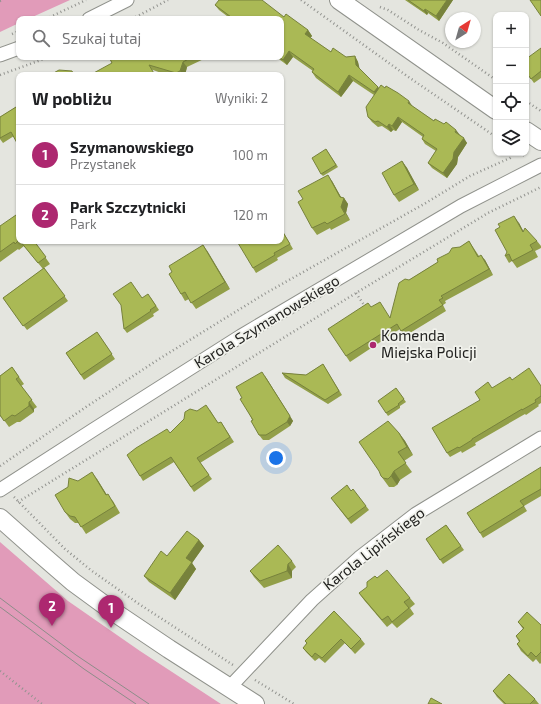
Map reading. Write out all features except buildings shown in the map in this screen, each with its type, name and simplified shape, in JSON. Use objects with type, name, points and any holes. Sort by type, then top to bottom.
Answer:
[{"type":"street","points":[[95,16],[127,0]]},
{"type":"street","points":[[339,0],[493,108]]},
{"type":"street","points":[[0,56],[16,49]]},
{"type":"street","points":[[529,133],[541,141]]},
{"type":"street","name":"Karola Szymanowskiego","points":[[0,490],[241,336],[461,206],[541,165]]},
{"type":"street","name":"Karola Lipińskiego","points":[[229,688],[312,600],[359,558],[416,514],[541,438]]},
{"type":"street","points":[[0,518],[73,582],[169,649],[255,704]]},
{"type":"path","points":[[52,16],[86,0]]},
{"type":"path","points":[[138,16],[168,0]]},
{"type":"path","points":[[301,0],[407,76],[493,135]]},
{"type":"path","points":[[373,4],[388,10],[419,30],[443,43],[493,78]]},
{"type":"path","points":[[0,75],[41,60]]},
{"type":"path","points":[[529,103],[541,111]]},
{"type":"path","points":[[0,466],[159,359],[266,293],[424,204],[470,176],[512,156]]},
{"type":"path","points":[[18,502],[488,213],[541,187]]},
{"type":"path","points":[[356,293],[366,308]]},
{"type":"path","points":[[13,497],[65,549],[92,571],[139,604],[294,704]]},
{"type":"path","points":[[0,671],[42,704]]},
{"type":"shaded area","points":[[0,0],[70,0],[35,16],[16,16],[16,24],[0,32]]},
{"type":"shaded area","points":[[0,542],[68,601],[140,651],[221,704],[0,704]]},
{"type":"tram line","points":[[0,598],[76,655],[149,704]]},
{"type":"tram line","points":[[0,607],[84,669],[136,704]]},
{"type":"place","name":"Komenda Miejska Policji","points":[[373,345]]},
{"type":"place","name":"Park Szczytnicki","points":[[52,626]]},
{"type":"place","name":"Szymanowskiego","points":[[111,628]]}]
